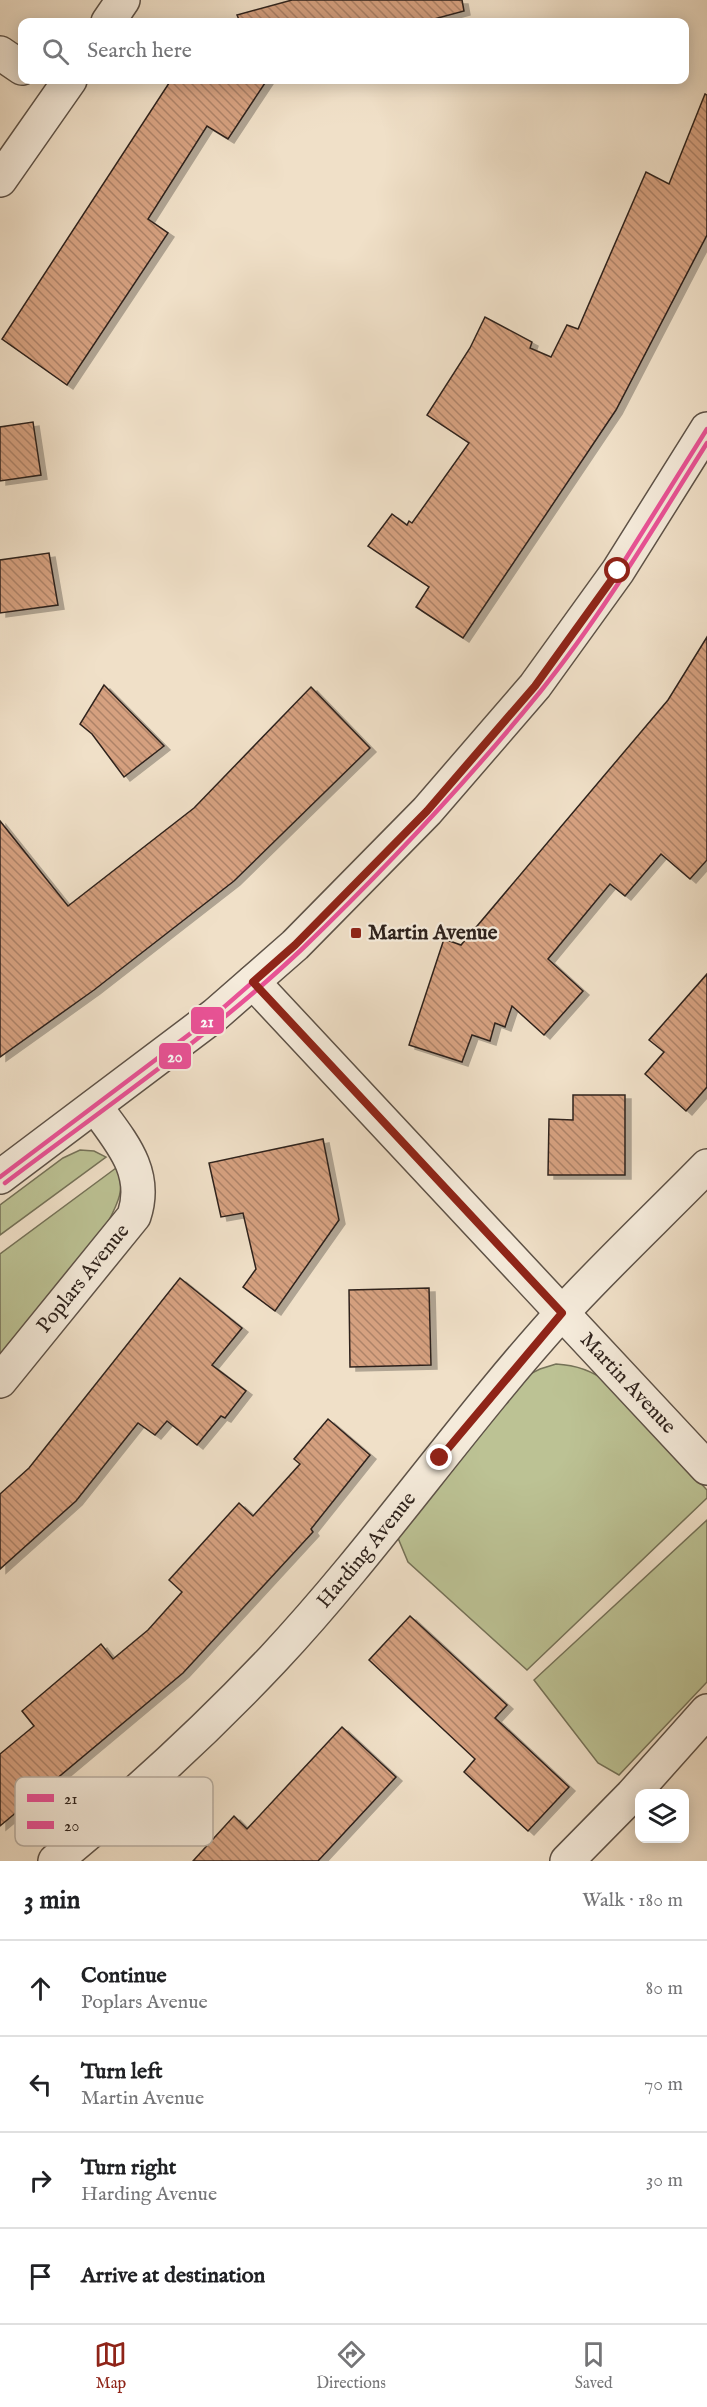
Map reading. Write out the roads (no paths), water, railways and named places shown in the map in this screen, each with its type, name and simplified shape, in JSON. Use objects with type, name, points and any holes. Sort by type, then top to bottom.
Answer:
[{"type":"street","points":[[111,18],[123,0]]},
{"type":"street","points":[[0,53],[18,65]]},
{"type":"street","points":[[0,180],[56,84]]},
{"type":"street","points":[[0,1177],[216,1015],[295,945],[427,811],[535,686],[618,571],[707,429]]},
{"type":"street","name":"Martin Avenue","points":[[253,982],[707,1468]]},
{"type":"street","name":"Poplars Avenue","points":[[0,1381],[134,1216],[139,1199],[139,1185],[134,1167],[96,1106]]},
{"type":"street","name":"Harding Avenue","points":[[154,1777],[199,1735],[274,1658],[376,1540],[440,1458],[562,1313],[707,1166]]},
{"type":"street","points":[[567,1861],[632,1795],[707,1711]]},
{"type":"street","name":"Harding Avenue","points":[[55,1861],[74,1846]]},
{"type":"place","name":"Martin Avenue","points":[[356,933]]}]
